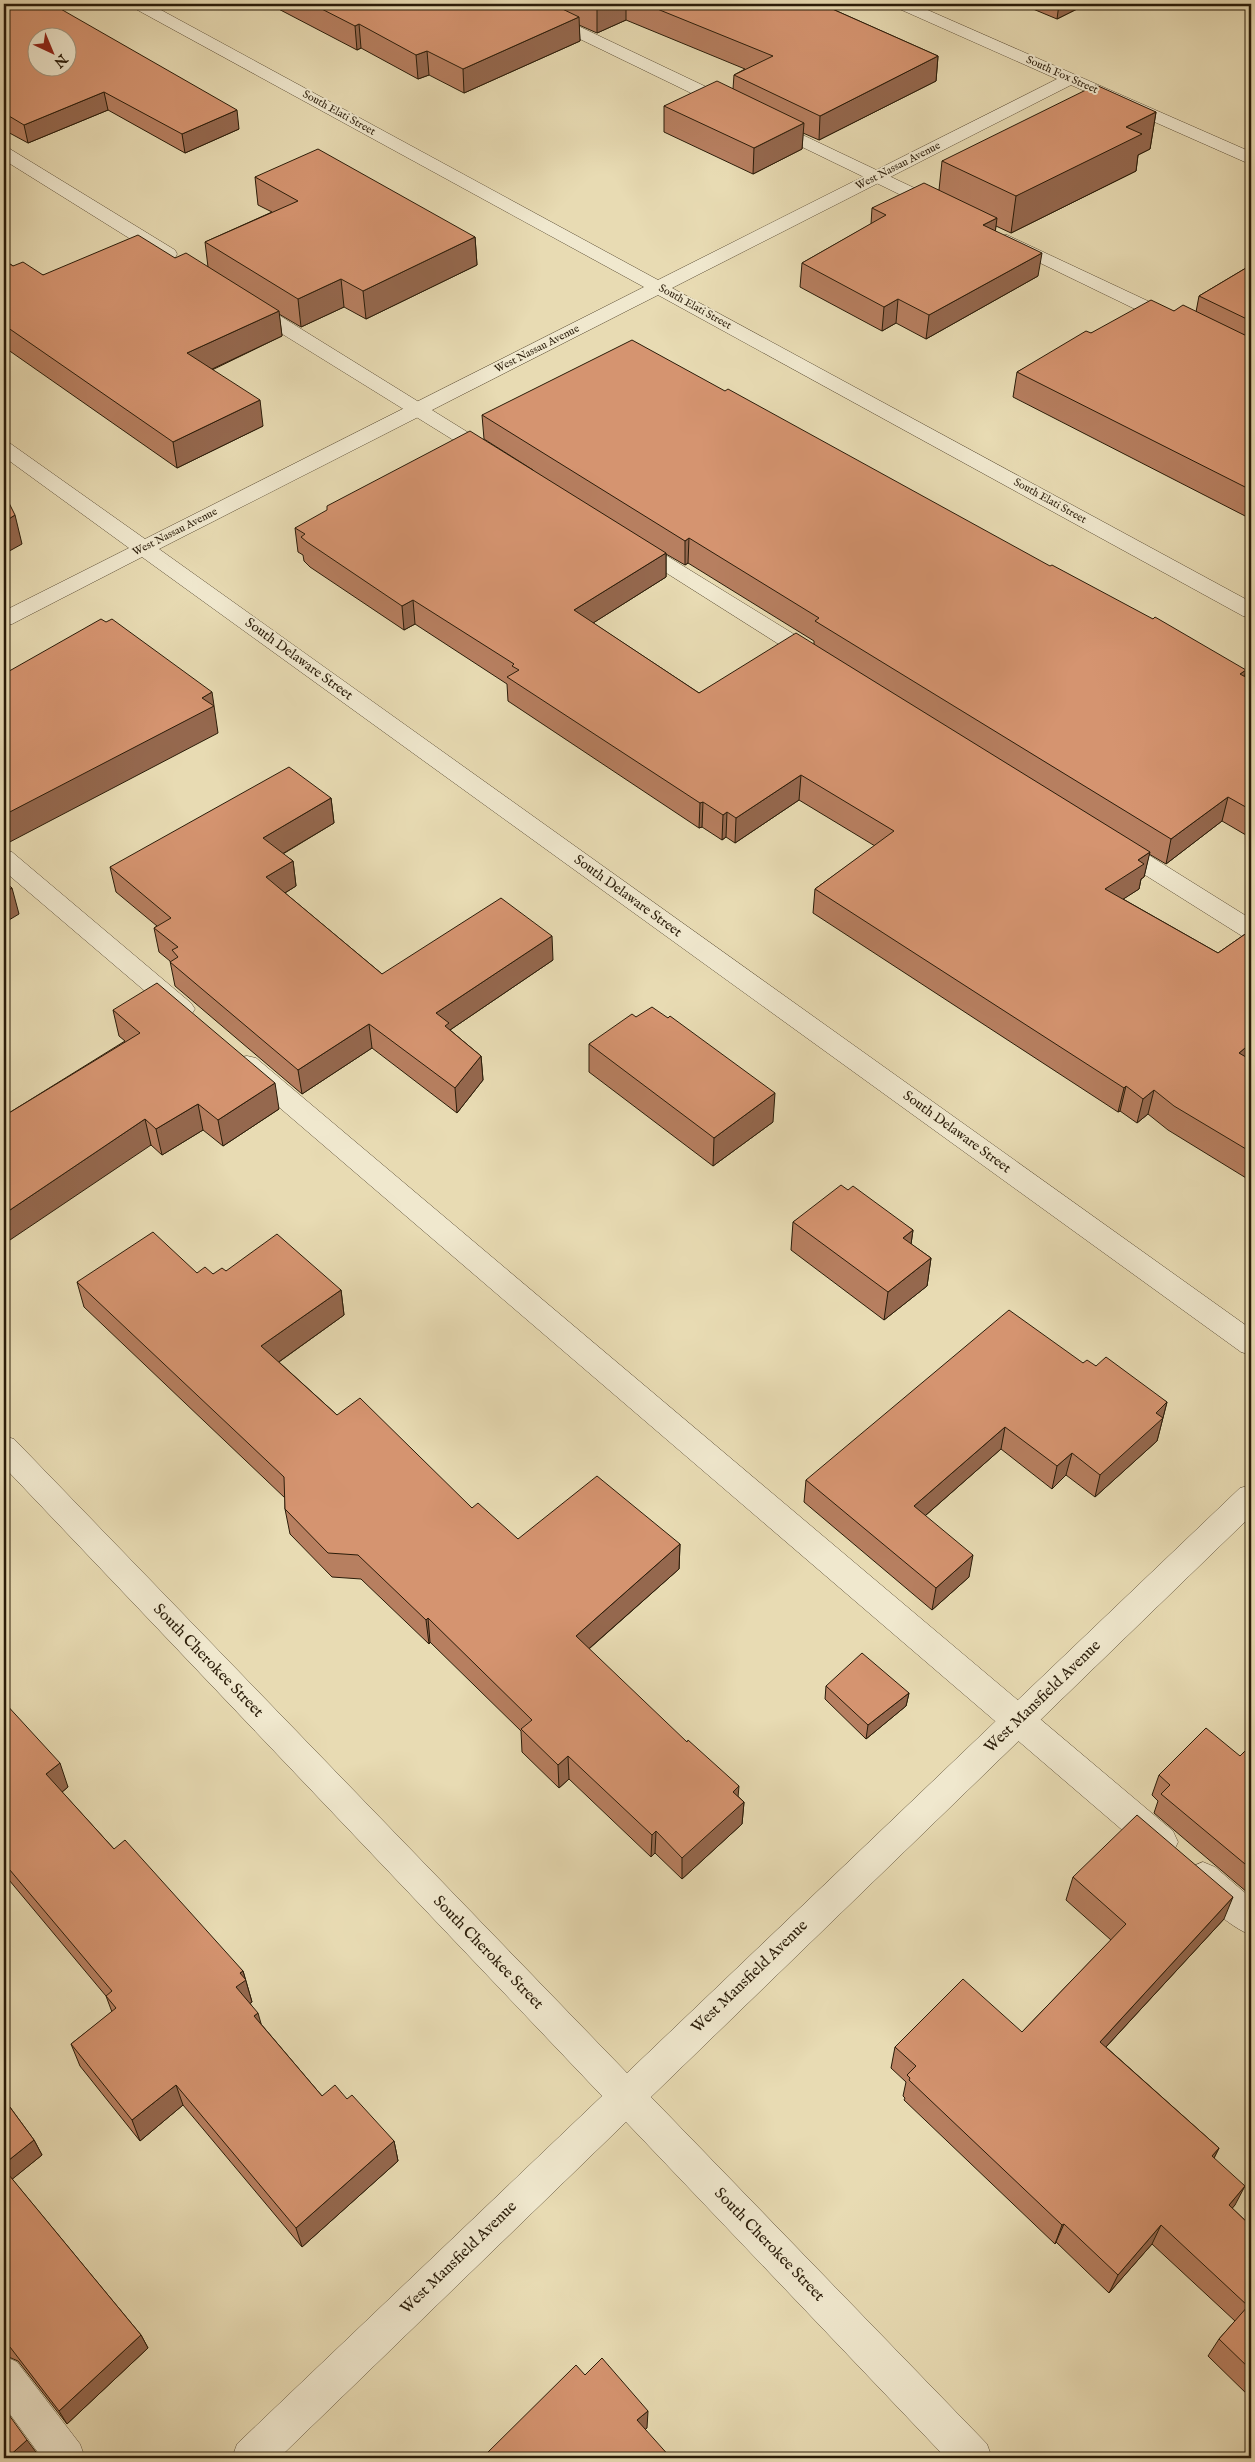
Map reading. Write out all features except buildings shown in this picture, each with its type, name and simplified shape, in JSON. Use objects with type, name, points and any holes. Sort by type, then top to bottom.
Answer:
[{"type":"street","name":"South Elati Street","points":[[138,4],[1251,611]]},
{"type":"street","points":[[520,4],[957,215]]},
{"type":"street","name":"South Fox Street","points":[[901,4],[1251,158]]},
{"type":"street","name":"West Nassau Avenue","points":[[4,619],[1070,78]]},
{"type":"street","points":[[4,152],[181,262]]},
{"type":"street","points":[[993,233],[1189,328]]},
{"type":"street","points":[[232,294],[510,467]]},
{"type":"street","name":"South Delaware Street","points":[[4,448],[1251,1344]]},
{"type":"street","points":[[620,535],[839,672]]},
{"type":"street","points":[[1100,836],[1251,930]]},
{"type":"street","points":[[4,858],[200,1025]]},
{"type":"street","points":[[231,1051],[1251,1919]]},
{"type":"street","name":"South Cherokee Street","points":[[4,1448],[973,2458]]},
{"type":"street","name":"West Mansfield Avenue","points":[[251,2458],[1251,1497]]},
{"type":"street","points":[[4,2374],[66,2458]]}]
